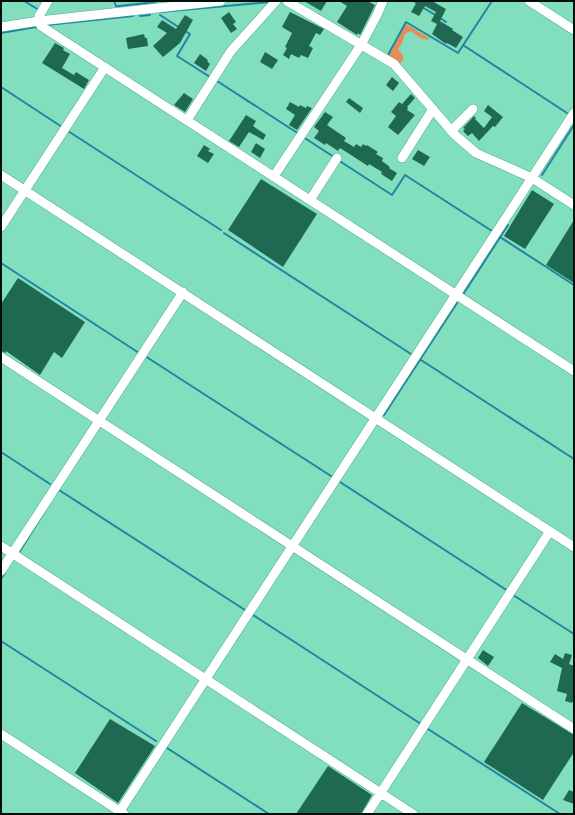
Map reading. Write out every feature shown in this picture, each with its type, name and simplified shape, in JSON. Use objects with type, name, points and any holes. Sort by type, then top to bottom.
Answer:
[{"type":"street","points":[[48,1],[38,16],[41,26],[574,371]]},
{"type":"street","points":[[1,27],[39,21],[221,1]]},
{"type":"street","points":[[187,120],[232,51],[276,1]]},
{"type":"street","points":[[287,1],[397,67],[451,131],[476,153],[532,178],[574,205]]},
{"type":"street","points":[[274,176],[361,45],[383,1]]},
{"type":"street","points":[[529,1],[574,30]]},
{"type":"street","points":[[1,228],[105,67]]},
{"type":"street","points":[[402,158],[433,109]]},
{"type":"street","points":[[451,131],[474,109]]},
{"type":"street","points":[[1,734],[121,813],[292,546],[574,113]]},
{"type":"street","points":[[310,200],[337,158]]},
{"type":"street","points":[[1,174],[574,547]]},
{"type":"street","points":[[1,571],[182,292]]},
{"type":"street","points":[[1,357],[574,729]]},
{"type":"street","points":[[367,814],[550,531]]},
{"type":"street","points":[[1,546],[413,814]]},
{"type":"shaded area","points":[[406,24],[429,38],[428,40],[420,38],[411,31],[405,34],[398,49],[403,56],[403,60],[400,63],[388,57]]},
{"type":"building","points":[[304,1],[327,1],[321,11]]},
{"type":"building","points":[[339,1],[367,1],[375,5],[360,35],[358,33],[357,35],[337,22],[347,6]]},
{"type":"building","points":[[416,1],[432,1],[446,9],[440,21],[463,37],[456,48],[447,43],[446,44],[432,34],[437,24],[431,21],[436,12],[425,6],[419,16],[411,12],[417,2]]},
{"type":"building","points":[[229,12],[236,22],[233,24],[237,29],[231,33],[221,18]]},
{"type":"building","points":[[290,12],[324,29],[320,35],[316,33],[309,46],[313,48],[308,58],[301,55],[299,58],[291,54],[289,59],[283,55],[292,33],[282,27]]},
{"type":"building","points":[[185,15],[193,20],[180,43],[163,57],[153,46],[167,33],[157,27],[162,20],[176,29]]},
{"type":"building","points":[[144,34],[145,38],[147,38],[148,46],[128,49],[126,38]]},
{"type":"building","points":[[55,43],[64,48],[63,50],[70,54],[62,68],[74,75],[76,72],[89,80],[84,89],[42,63]]},
{"type":"building","points":[[265,52],[278,60],[272,69],[260,62]]},
{"type":"building","points":[[200,54],[208,60],[207,61],[210,64],[206,71],[194,63]]},
{"type":"building","points":[[392,77],[399,83],[393,91],[386,85]]},
{"type":"building","points":[[184,93],[193,99],[185,112],[174,105]]},
{"type":"building","points":[[411,94],[415,98],[407,107],[407,110],[415,115],[398,135],[388,127],[396,116],[391,112],[399,102],[402,104]]},
{"type":"building","points":[[349,98],[363,108],[360,113],[346,102]]},
{"type":"building","points":[[290,102],[299,107],[300,105],[306,108],[307,106],[312,108],[297,130],[289,125],[295,115],[286,109]]},
{"type":"building","points":[[488,105],[503,117],[495,127],[493,126],[479,141],[472,133],[468,136],[463,131],[465,129],[463,128],[474,116],[484,128],[492,117],[484,111]]},
{"type":"building","points":[[325,112],[333,117],[327,125],[346,138],[344,141],[354,147],[356,144],[361,147],[363,144],[366,146],[367,145],[378,152],[376,154],[383,158],[382,161],[397,173],[392,181],[381,174],[382,172],[369,164],[368,166],[340,148],[338,151],[326,143],[325,145],[314,138],[319,131],[314,127]]},
{"type":"building","points":[[246,115],[256,121],[253,126],[266,135],[263,140],[249,132],[239,147],[229,141]]},
{"type":"building","points":[[256,143],[265,149],[260,158],[251,152]]},
{"type":"building","points":[[204,145],[210,149],[208,151],[214,154],[208,163],[197,156]]},
{"type":"building","points":[[418,150],[430,157],[424,166],[412,159]]},
{"type":"building","points":[[261,179],[317,214],[283,267],[228,230]]},
{"type":"building","points":[[532,190],[554,204],[525,249],[504,236]]},
{"type":"building","points":[[574,220],[574,283],[546,265]]},
{"type":"building","points":[[18,278],[85,322],[62,358],[54,352],[40,375],[6,351],[6,353],[1,351],[1,304]]},
{"type":"building","points":[[483,650],[494,657],[488,666],[478,658]]},
{"type":"building","points":[[565,653],[572,655],[569,664],[574,666],[574,702],[572,703],[565,701],[567,694],[557,691],[562,668],[550,662],[555,654],[563,659]]},
{"type":"building","points":[[522,703],[574,735],[574,752],[543,800],[484,762]]},
{"type":"building","points":[[110,719],[155,746],[118,803],[75,773]]},
{"type":"building","points":[[328,766],[372,795],[361,814],[296,814]]},
{"type":"building","points":[[569,790],[574,792],[574,804],[563,800]]},
{"type":"waterway","points":[[24,1],[39,9]]},
{"type":"waterway","points":[[114,1],[116,6],[155,2]]},
{"type":"waterway","points":[[414,1],[418,5]]},
{"type":"waterway","points":[[388,55],[406,22],[458,53],[492,1]]},
{"type":"waterway","points":[[161,12],[271,2]]},
{"type":"waterway","points":[[422,7],[437,16]]},
{"type":"waterway","points":[[140,16],[150,15]]},
{"type":"waterway","points":[[160,15],[180,28]]},
{"type":"waterway","points":[[47,25],[133,16]]},
{"type":"waterway","points":[[440,18],[446,22]]},
{"type":"waterway","points":[[1,33],[36,27],[39,29]]},
{"type":"waterway","points":[[185,31],[190,34],[177,56],[210,77]]},
{"type":"waterway","points":[[463,45],[567,113]]},
{"type":"waterway","points":[[217,81],[299,134]]},
{"type":"waterway","points":[[1,87],[62,127]]},
{"type":"waterway","points":[[542,175],[574,125]]},
{"type":"waterway","points":[[68,131],[221,230]]},
{"type":"waterway","points":[[303,137],[334,157]]},
{"type":"waterway","points":[[338,160],[392,195],[405,175],[492,231]]},
{"type":"waterway","points":[[464,293],[508,225]]},
{"type":"waterway","points":[[224,233],[411,354]]},
{"type":"waterway","points":[[500,237],[574,285]]},
{"type":"waterway","points":[[1,263],[139,353]]},
{"type":"waterway","points":[[384,415],[457,303]]},
{"type":"waterway","points":[[145,356],[331,476]]},
{"type":"waterway","points":[[421,360],[574,459]]},
{"type":"waterway","points":[[1,452],[50,484]]},
{"type":"waterway","points":[[340,482],[508,591]]},
{"type":"waterway","points":[[59,490],[245,610]]},
{"type":"waterway","points":[[20,551],[45,511]]},
{"type":"waterway","points":[[1,579],[5,573]]},
{"type":"waterway","points":[[513,595],[574,634]]},
{"type":"waterway","points":[[253,615],[421,724]]},
{"type":"waterway","points":[[1,641],[156,741]]},
{"type":"waterway","points":[[428,729],[560,814]]},
{"type":"waterway","points":[[167,748],[269,814]]}]
